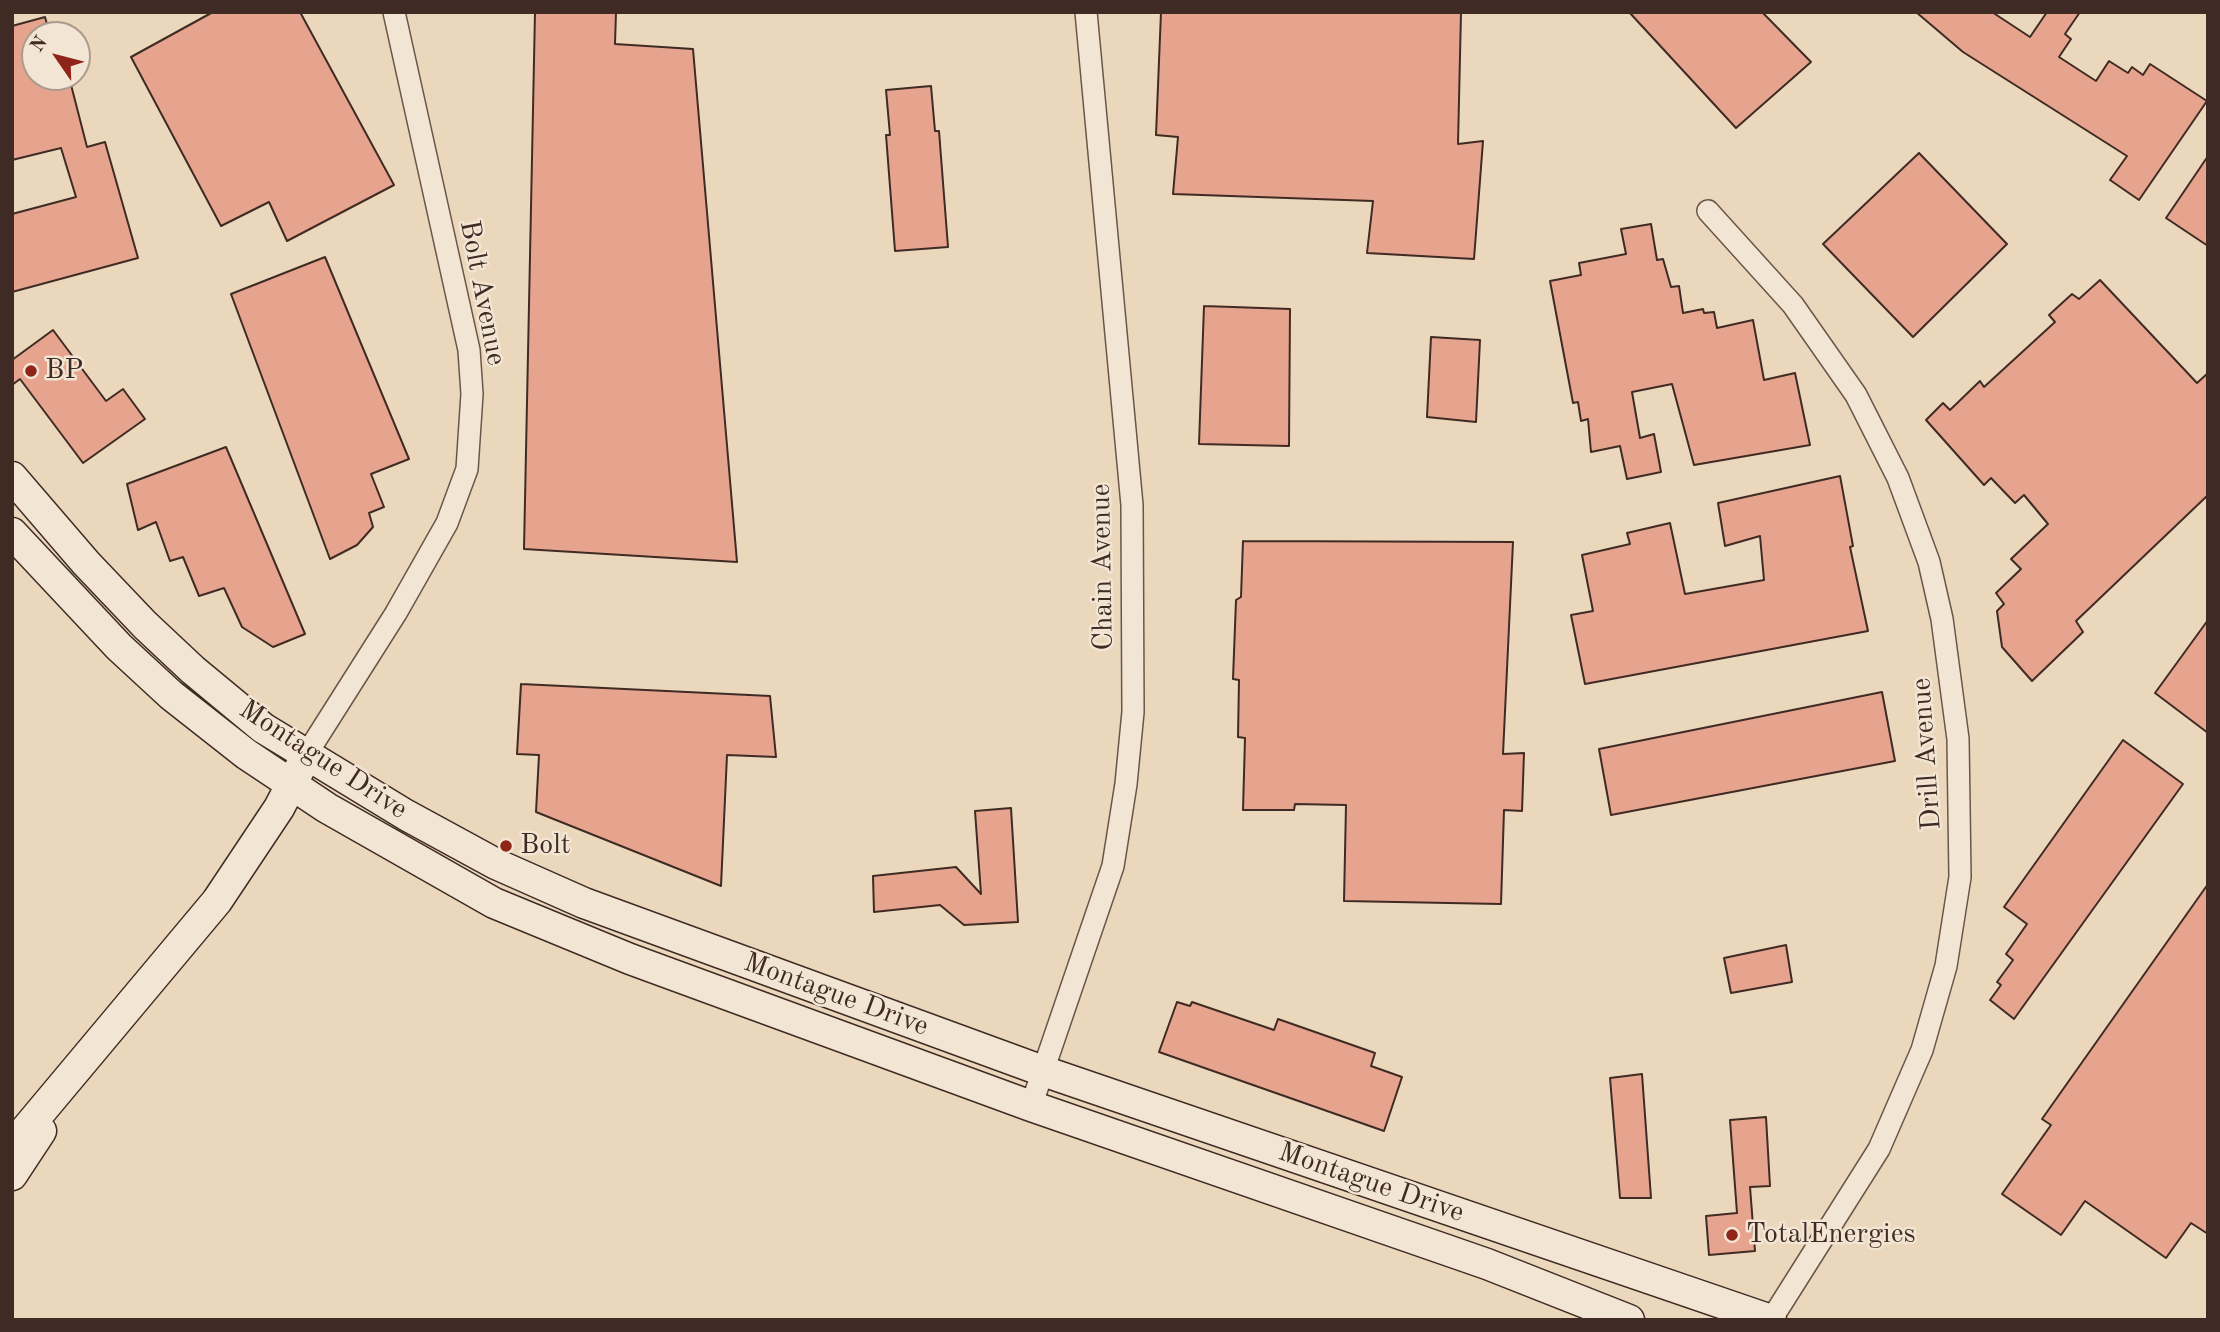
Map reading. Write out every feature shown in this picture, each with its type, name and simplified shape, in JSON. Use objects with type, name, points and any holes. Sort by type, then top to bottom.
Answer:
[{"type":"main road","name":"Montague Drive","points":[[12,477],[86,563],[183,661],[263,728],[406,815],[496,864],[584,903],[1043,1071],[1771,1320]]},
{"type":"main road","name":"Montague Drive","points":[[12,533],[73,601],[171,695],[291,785],[384,842],[495,903],[630,959],[1031,1106],[1488,1264],[1629,1320]]},
{"type":"main road","points":[[12,1146],[217,901],[291,785],[306,755]]},
{"type":"main road","points":[[12,1175],[136,999]]},
{"type":"street","name":"Bolt Avenue","points":[[306,755],[396,613],[447,523],[467,469],[472,394],[469,350],[394,12]]},
{"type":"street","name":"Chain Avenue","points":[[1031,1106],[1113,866],[1126,784],[1133,712],[1132,505],[1086,12]]},
{"type":"street","name":"Drill Avenue","points":[[1708,211],[1793,305],[1856,395],[1898,478],[1929,562],[1942,619],[1958,739],[1960,877],[1946,966],[1926,1038],[1879,1149],[1771,1320]]},
{"type":"building","points":[[213,12],[300,12],[394,185],[287,241],[269,202],[221,226],[131,57]]},
{"type":"building","points":[[535,12],[616,12],[615,44],[693,49],[737,562],[524,549]]},
{"type":"building","points":[[1161,12],[1461,12],[1458,144],[1483,141],[1474,259],[1367,253],[1373,201],[1173,194],[1178,137],[1156,135]]},
{"type":"building","points":[[1629,12],[1762,12],[1811,62],[1736,128]]},
{"type":"building","points":[[1916,12],[1992,12],[2030,37],[2047,12],[2080,12],[2065,34],[2071,39],[2059,57],[2096,81],[2109,61],[2128,73],[2132,67],[2143,75],[2150,64],[2207,101],[2139,200],[2110,180],[2127,156],[1963,52]]},
{"type":"building","points":[[45,17],[46,21],[30,21]]},
{"type":"building","points":[[21,24],[21,91],[73,91],[87,147],[105,142],[138,258],[12,292],[12,214],[76,197],[61,148],[12,160],[12,26]]},
{"type":"building","points":[[931,86],[935,131],[939,131],[948,247],[895,251],[886,135],[890,135],[886,90]]},
{"type":"building","points":[[1919,153],[2007,244],[1913,337],[1823,244]]},
{"type":"building","points":[[2208,156],[2208,246],[2166,218]]},
{"type":"building","points":[[1651,224],[1657,260],[1663,259],[1671,287],[1679,286],[1683,313],[1703,309],[1704,313],[1714,312],[1717,328],[1753,320],[1764,380],[1795,373],[1810,445],[1694,465],[1672,384],[1632,392],[1640,438],[1654,434],[1661,472],[1627,479],[1620,446],[1591,452],[1588,419],[1581,421],[1578,402],[1573,403],[1550,281],[1581,275],[1579,263],[1626,254],[1621,229]]},
{"type":"building","points":[[325,257],[409,459],[371,474],[384,507],[369,513],[373,527],[357,545],[330,559],[231,294]]},
{"type":"building","points":[[2100,280],[2197,383],[2208,373],[2208,495],[2076,621],[2083,632],[2032,681],[2002,647],[1997,611],[2004,604],[1996,593],[2021,569],[2011,559],[2048,524],[2024,495],[2015,503],[1991,478],[1984,485],[1926,420],[1943,403],[1950,410],[1980,381],[1984,387],[2055,322],[2049,315],[2072,294],[2079,299]]},
{"type":"building","points":[[1204,306],[1290,309],[1289,446],[1199,444]]},
{"type":"building","points":[[53,330],[106,401],[123,389],[145,419],[83,463],[20,379],[12,385],[12,360]]},
{"type":"building","points":[[1431,337],[1480,340],[1476,422],[1427,417]]},
{"type":"building","points":[[226,447],[305,634],[273,647],[242,627],[224,588],[199,596],[183,557],[170,561],[156,522],[138,530],[127,484]]},
{"type":"building","points":[[1840,476],[1853,546],[1850,547],[1868,631],[1585,684],[1571,615],[1593,611],[1582,555],[1630,544],[1627,533],[1670,523],[1685,594],[1764,580],[1760,536],[1725,546],[1718,503]]},
{"type":"building","points":[[1243,541],[1513,542],[1503,754],[1524,753],[1522,811],[1504,810],[1501,904],[1344,901],[1346,805],[1295,804],[1294,810],[1243,810],[1245,738],[1238,737],[1239,680],[1233,679],[1236,600],[1241,597]]},
{"type":"building","points":[[2208,620],[2208,733],[2155,693]]},
{"type":"building","points":[[521,684],[770,696],[776,757],[727,755],[721,886],[536,812],[539,755],[517,754]]},
{"type":"building","points":[[1882,692],[1895,761],[1611,815],[1599,749]]},
{"type":"building","points":[[2123,740],[2183,784],[2014,1019],[1990,1000],[2001,985],[1997,982],[2013,960],[2006,954],[2027,924],[2004,907]]},
{"type":"building","points":[[1011,808],[1018,922],[964,925],[940,905],[874,912],[873,876],[956,867],[981,894],[975,811]]},
{"type":"building","points":[[2208,884],[2208,1234],[2191,1223],[2166,1258],[2085,1201],[2061,1235],[2002,1194],[2051,1125],[2042,1119]]},
{"type":"building","points":[[1786,945],[1792,982],[1731,993],[1724,958]]},
{"type":"building","points":[[1177,1002],[1190,1006],[1192,1002],[1274,1030],[1278,1019],[1375,1053],[1371,1066],[1402,1077],[1384,1131],[1159,1052]]},
{"type":"building","points":[[1642,1074],[1651,1198],[1620,1198],[1610,1078]]},
{"type":"building","points":[[1766,1117],[1770,1186],[1750,1187],[1755,1251],[1709,1255],[1706,1216],[1737,1213],[1730,1120]]},
{"type":"place","name":"BP","points":[[31,371]]},
{"type":"place","name":"Bolt","points":[[506,846]]},
{"type":"place","name":"TotalEnergies","points":[[1732,1235]]}]
